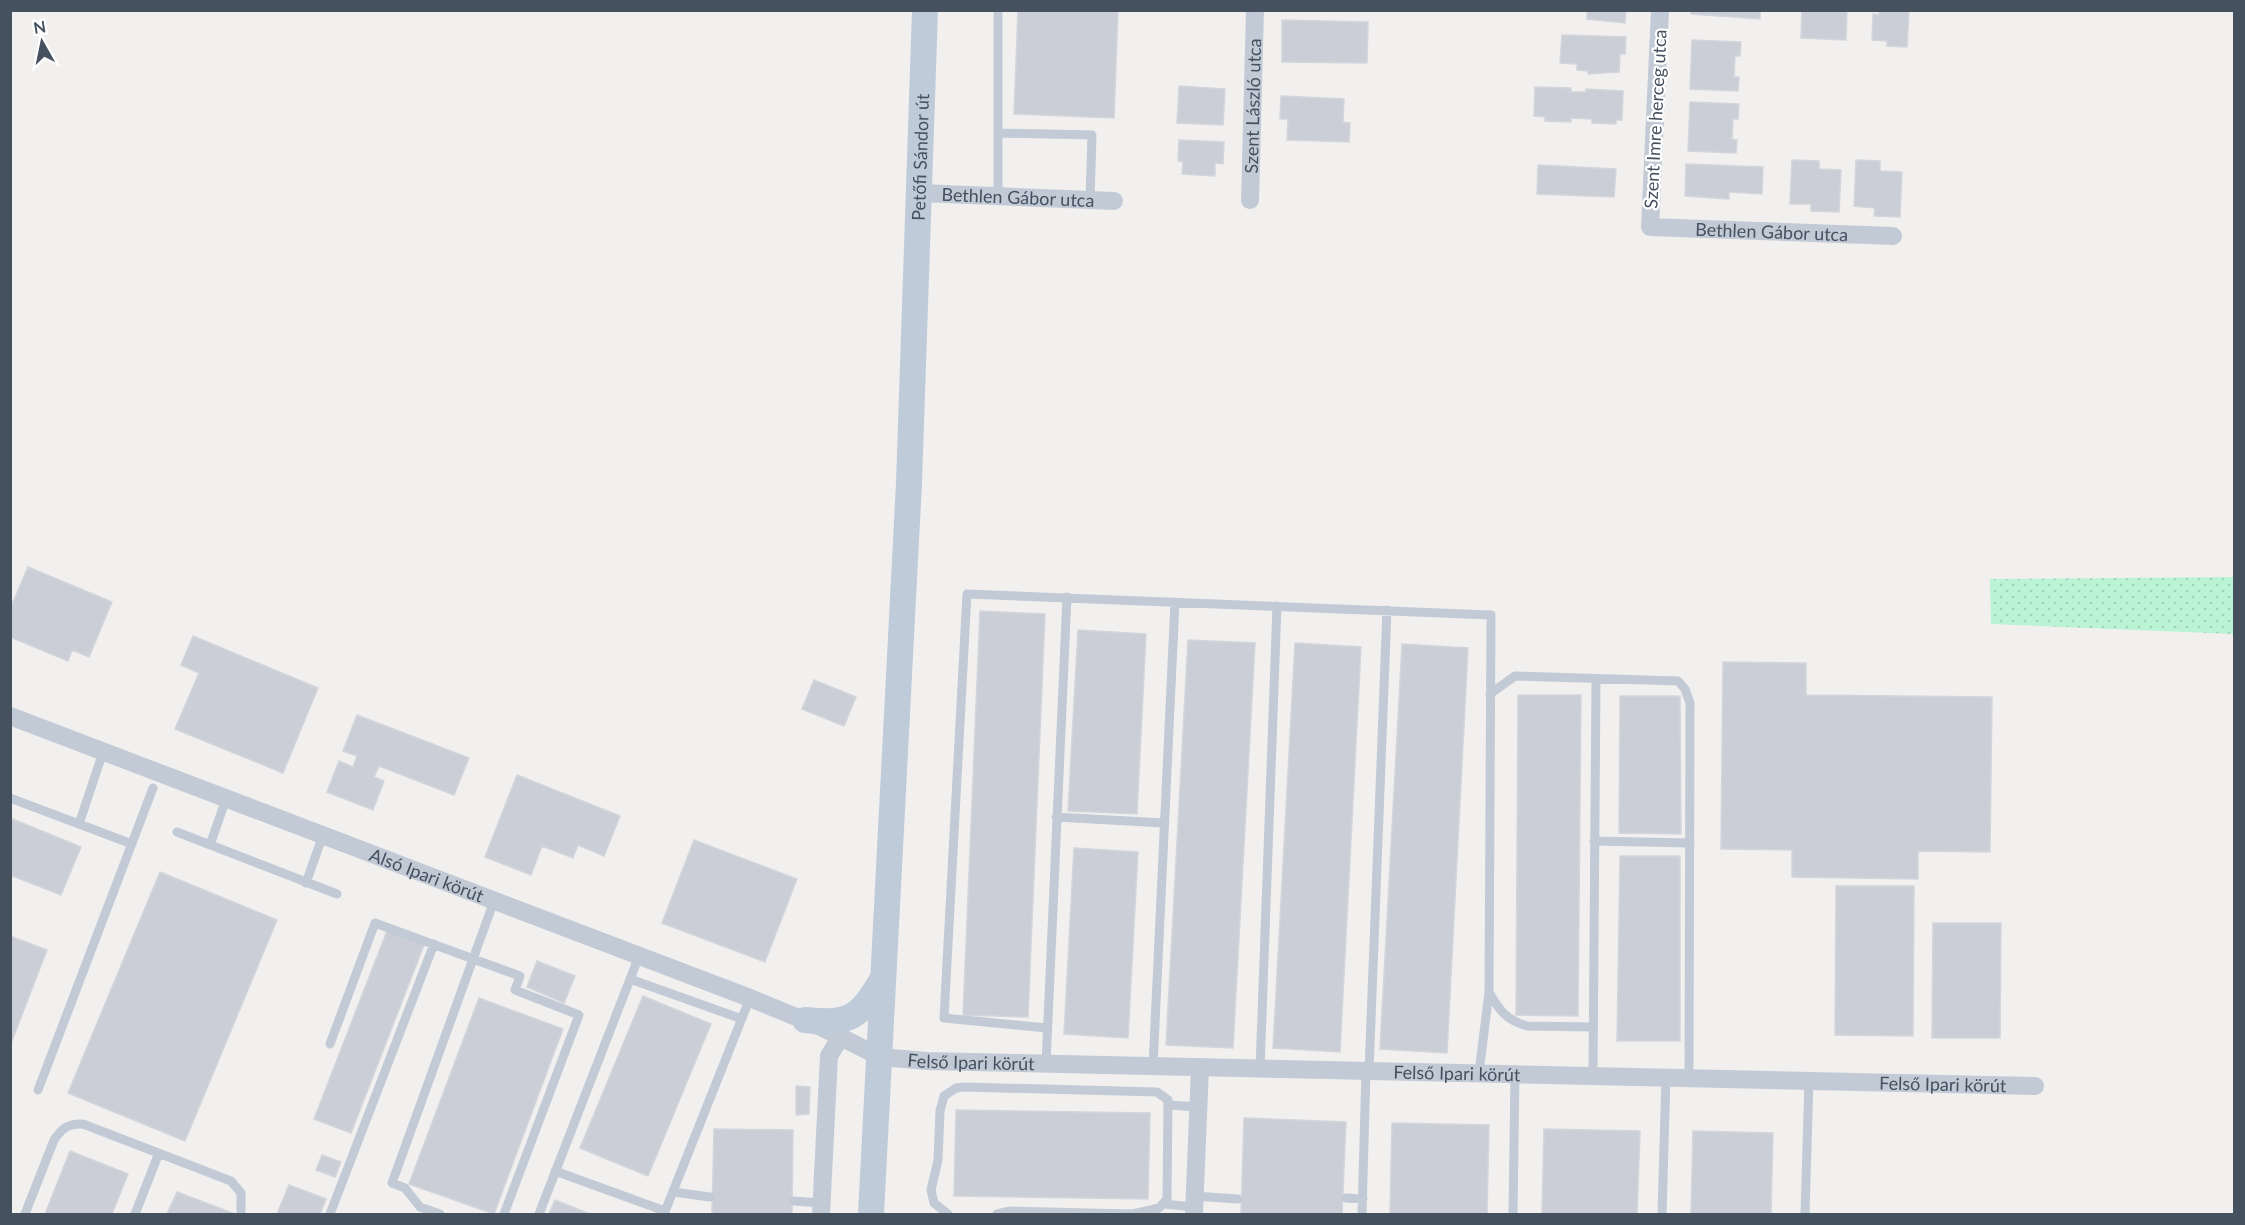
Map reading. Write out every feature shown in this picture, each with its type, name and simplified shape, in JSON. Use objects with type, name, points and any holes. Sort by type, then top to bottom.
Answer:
[{"type":"main road","name":"Petőfi Sándor út","points":[[871,1215],[917,306],[925,10]]},
{"type":"main road","points":[[805,1020],[840,1022],[856,1015],[863,1009],[884,975]]},
{"type":"street","name":"Szent László utca","points":[[1250,200],[1255,10]]},
{"type":"street","name":"Szent Imre herceg utca","points":[[1650,227],[1660,10]]},
{"type":"street","name":"Bethlen Gábor utca","points":[[920,193],[1114,201]]},
{"type":"street","name":"Bethlen Gábor utca","points":[[1650,227],[1893,236]]},
{"type":"street","name":"Alsó Ipari körút","points":[[10,716],[750,998],[841,1036],[880,1057]]},
{"type":"street","points":[[821,1209],[829,1056],[841,1036]]},
{"type":"street","name":"Felső Ipari körút","points":[[880,1057],[926,1061],[2035,1086]]},
{"type":"street","points":[[1194,1206],[1200,1067]]},
{"type":"lane","points":[[998,10],[998,196]]},
{"type":"lane","points":[[999,133],[1092,135],[1090,200]]},
{"type":"lane","points":[[1047,1028],[944,1018],[967,594],[1491,615],[1489,992],[1479,1073]]},
{"type":"lane","points":[[1046,1064],[1066,597]]},
{"type":"lane","points":[[1153,1066],[1174,602]]},
{"type":"lane","points":[[1260,1069],[1277,606]]},
{"type":"lane","points":[[1362,1215],[1387,610]]},
{"type":"lane","points":[[1490,694],[1515,676],[1678,681],[1685,688],[1690,703],[1689,1078]]},
{"type":"lane","points":[[1593,1076],[1596,679]]},
{"type":"lane","points":[[79,824],[103,752]]},
{"type":"lane","points":[[38,1090],[153,788]]},
{"type":"lane","points":[[10,798],[132,844]]},
{"type":"lane","points":[[210,845],[226,799]]},
{"type":"lane","points":[[1056,817],[1164,823]]},
{"type":"lane","points":[[177,832],[337,894]]},
{"type":"lane","points":[[306,883],[323,836]]},
{"type":"lane","points":[[1594,841],[1690,843]]},
{"type":"lane","points":[[440,1215],[420,1207],[405,1188],[392,1183],[494,901]]},
{"type":"lane","points":[[330,1044],[375,922],[520,976],[515,990],[579,1015],[504,1215]]},
{"type":"lane","points":[[330,1215],[434,944]]},
{"type":"lane","points":[[539,1215],[639,956]]},
{"type":"lane","points":[[630,979],[742,1019]]},
{"type":"lane","points":[[1489,992],[1500,1011],[1516,1023],[1527,1026],[1593,1027]]},
{"type":"lane","points":[[555,1172],[664,1213],[750,998]]},
{"type":"lane","points":[[1513,1215],[1515,1074]]},
{"type":"lane","points":[[1662,1215],[1666,1077]]},
{"type":"lane","points":[[1805,1215],[1809,1080]]},
{"type":"lane","points":[[948,1215],[934,1203],[931,1190],[940,1148],[940,1111],[944,1096],[949,1092],[964,1087],[1157,1092],[1163,1095],[1169,1105],[1167,1199],[1164,1204],[1149,1212],[1133,1214],[1010,1211],[997,1215]]},
{"type":"lane","points":[[1169,1105],[1198,1107]]},
{"type":"lane","points":[[25,1215],[54,1140],[68,1125],[83,1124],[231,1181],[241,1193],[241,1215]]},
{"type":"lane","points":[[135,1215],[159,1153]]},
{"type":"lane","points":[[673,1192],[710,1197]]},
{"type":"lane","points":[[1346,1198],[1363,1199]]},
{"type":"lane","points":[[1164,1204],[1194,1206],[1238,1199]]},
{"type":"lane","points":[[794,1201],[821,1209]]},
{"type":"green space","points":[[2234,577],[2234,634],[1991,624],[1990,579]]},
{"type":"building","points":[[1018,10],[1118,10],[1114,118],[1014,114]]},
{"type":"building","points":[[1587,10],[1626,10],[1625,23],[1587,19]]},
{"type":"building","points":[[1691,10],[1760,10],[1760,19],[1691,14]]},
{"type":"building","points":[[1802,10],[1847,10],[1846,40],[1801,38]]},
{"type":"building","points":[[1879,10],[1909,10],[1907,47],[1887,46],[1887,41],[1872,40],[1873,14],[1879,15]]},
{"type":"building","points":[[1282,20],[1368,22],[1367,63],[1282,62]]},
{"type":"building","points":[[1562,35],[1626,37],[1625,54],[1620,54],[1619,72],[1588,74],[1588,71],[1577,70],[1577,64],[1560,63]]},
{"type":"building","points":[[1692,40],[1741,42],[1740,56],[1735,56],[1734,77],[1739,77],[1738,91],[1690,89]]},
{"type":"building","points":[[1179,86],[1225,89],[1223,125],[1177,123]]},
{"type":"building","points":[[1535,87],[1571,88],[1571,92],[1586,92],[1586,89],[1623,91],[1622,120],[1616,120],[1616,124],[1592,123],[1592,119],[1571,118],[1571,122],[1545,121],[1545,117],[1534,116]]},
{"type":"building","points":[[1281,96],[1344,99],[1343,122],[1350,123],[1349,142],[1287,140],[1288,119],[1280,119]]},
{"type":"building","points":[[1690,102],[1739,104],[1738,119],[1733,119],[1732,139],[1737,140],[1736,153],[1688,151]]},
{"type":"building","points":[[1179,140],[1224,142],[1223,164],[1215,163],[1215,176],[1182,174],[1183,162],[1178,161]]},
{"type":"building","points":[[1792,160],[1819,161],[1819,169],[1841,170],[1839,212],[1811,211],[1811,204],[1790,204]]},
{"type":"building","points":[[1856,160],[1880,161],[1880,171],[1902,172],[1900,217],[1874,216],[1875,208],[1854,206]]},
{"type":"building","points":[[1686,164],[1763,167],[1762,194],[1729,192],[1729,199],[1685,196]]},
{"type":"building","points":[[1538,165],[1616,169],[1614,197],[1537,194]]},
{"type":"building","points":[[28,567],[112,602],[89,657],[72,650],[68,661],[10,637],[10,609]]},
{"type":"building","points":[[980,611],[1045,614],[1028,1017],[963,1015]]},
{"type":"building","points":[[1078,630],[1146,634],[1137,814],[1068,811]]},
{"type":"building","points":[[193,636],[318,688],[283,773],[175,729],[199,673],[181,665]]},
{"type":"building","points":[[1188,640],[1255,643],[1233,1048],[1166,1045]]},
{"type":"building","points":[[1295,643],[1361,647],[1340,1052],[1273,1048]]},
{"type":"building","points":[[1402,644],[1468,648],[1447,1053],[1380,1049]]},
{"type":"building","points":[[1723,662],[1806,663],[1806,695],[1992,697],[1990,852],[1918,851],[1918,879],[1792,877],[1792,850],[1721,849]]},
{"type":"building","points":[[814,680],[856,697],[844,726],[802,709]]},
{"type":"building","points":[[1518,695],[1581,695],[1578,1016],[1516,1015]]},
{"type":"building","points":[[1620,696],[1680,696],[1681,834],[1619,833]]},
{"type":"building","points":[[357,715],[469,758],[454,795],[379,766],[374,777],[384,781],[373,810],[327,792],[339,761],[353,767],[357,756],[343,751]]},
{"type":"building","points":[[517,775],[620,816],[604,856],[578,845],[573,858],[542,846],[531,875],[485,857]]},
{"type":"building","points":[[10,818],[81,847],[61,895],[10,875]]},
{"type":"building","points":[[694,840],[797,879],[765,962],[662,923]]},
{"type":"building","points":[[1074,848],[1138,852],[1128,1038],[1064,1034]]},
{"type":"building","points":[[1620,856],[1680,856],[1680,1041],[1617,1041]]},
{"type":"building","points":[[160,872],[277,920],[185,1141],[68,1093]]},
{"type":"building","points":[[1836,886],[1914,886],[1913,1036],[1835,1035]]},
{"type":"building","points":[[1933,923],[2001,923],[2000,1038],[1932,1038]]},
{"type":"building","points":[[387,931],[424,945],[351,1133],[314,1119]]},
{"type":"building","points":[[10,936],[47,950],[10,1046]]},
{"type":"building","points":[[537,961],[575,976],[564,1003],[527,987]]},
{"type":"building","points":[[643,996],[711,1024],[648,1176],[580,1148]]},
{"type":"building","points":[[479,998],[563,1029],[494,1214],[409,1184]]},
{"type":"building","points":[[796,1086],[810,1087],[809,1114],[796,1115]]},
{"type":"building","points":[[956,1110],[1150,1113],[1148,1199],[954,1196]]},
{"type":"building","points":[[1244,1118],[1346,1122],[1342,1214],[1241,1214]]},
{"type":"building","points":[[1392,1123],[1489,1125],[1487,1214],[1390,1214]]},
{"type":"building","points":[[714,1129],[793,1130],[792,1214],[712,1214]]},
{"type":"building","points":[[1544,1129],[1640,1131],[1637,1214],[1542,1214]]},
{"type":"building","points":[[1693,1131],[1773,1133],[1771,1214],[1691,1214]]},
{"type":"building","points":[[70,1151],[128,1174],[112,1214],[45,1214]]},
{"type":"building","points":[[322,1155],[341,1162],[335,1177],[316,1170]]},
{"type":"building","points":[[289,1185],[326,1199],[320,1214],[277,1214]]},
{"type":"building","points":[[177,1192],[235,1214],[167,1214]]},
{"type":"building","points":[[555,1200],[590,1214],[549,1214]]}]
